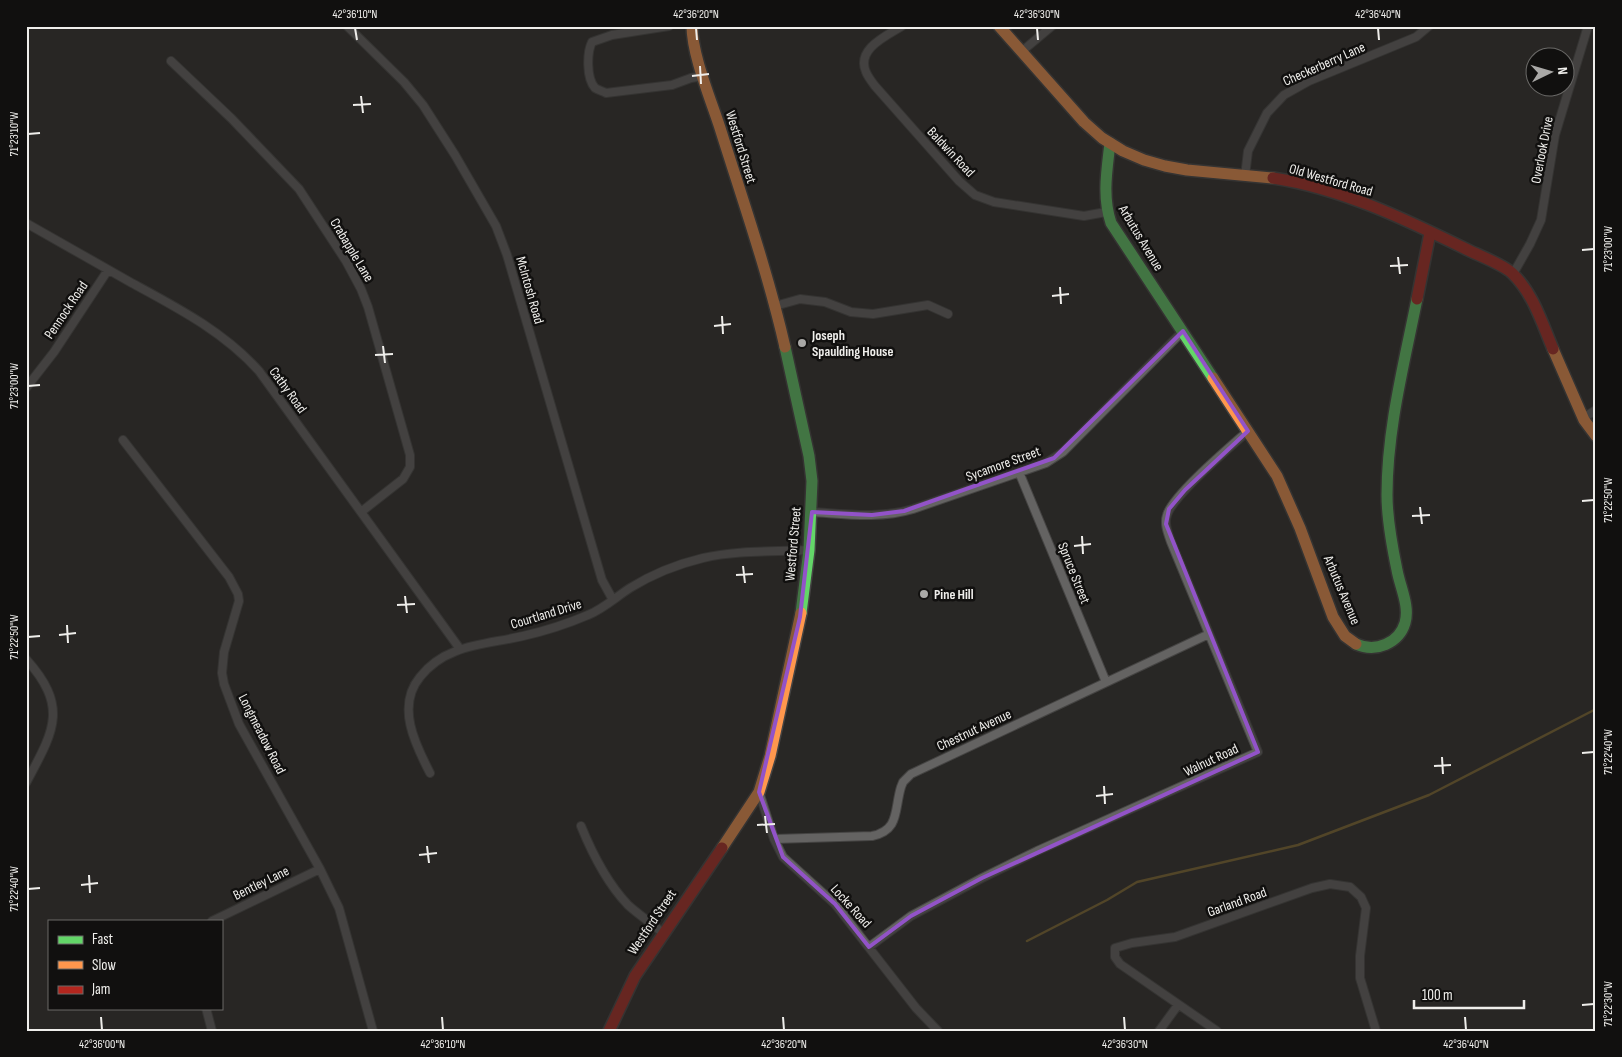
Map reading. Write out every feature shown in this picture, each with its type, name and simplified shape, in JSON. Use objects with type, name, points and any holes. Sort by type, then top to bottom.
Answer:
[{"type":"main road","name":"Westford Street","points":[[609,1031],[635,976],[692,890],[739,824],[758,792],[770,756],[800,617],[809,550],[812,512],[809,456],[775,306],[703,76],[692,36],[692,26]]},
{"type":"main road","name":"Old Westford Road","points":[[999,26],[1073,112],[1094,133],[1124,152],[1164,165],[1198,171],[1295,182],[1331,192],[1369,205],[1510,271],[1522,284],[1534,304],[1583,418],[1596,436]]},
{"type":"main road","name":"Arbutus Avenue","points":[[1110,143],[1104,200],[1106,212],[1111,223],[1270,464],[1286,494],[1330,608],[1341,631],[1353,643],[1364,647],[1380,647],[1391,643],[1402,630],[1406,614],[1389,528],[1387,508],[1388,465],[1397,398],[1430,233]]},
{"type":"street","name":"McIntosh Road","points":[[348,26],[404,82],[423,105],[455,155],[496,226],[507,255],[602,580],[613,600]]},
{"type":"street","points":[[669,26],[612,35],[592,42],[588,50],[590,81],[596,88],[606,93],[672,85],[703,76]]},
{"type":"street","name":"Baldwin Road","points":[[902,26],[866,52],[864,61],[865,72],[875,86],[959,181],[975,195],[994,202],[1084,216],[1106,212]]},
{"type":"street","points":[[1020,52],[1052,26]]},
{"type":"street","name":"Checkerberry Lane","points":[[1245,176],[1248,152],[1266,113],[1284,95],[1309,81],[1416,37],[1429,26]]},
{"type":"street","name":"Overlook Drive","points":[[1513,274],[1541,220],[1555,135],[1588,26]]},
{"type":"street","name":"Crabapple Lane","points":[[171,61],[231,118],[299,189],[346,261],[361,288],[410,455],[410,467],[403,479],[361,512]]},
{"type":"street","name":"Cathy Road","points":[[26,223],[178,308],[242,352],[259,371],[460,649]]},
{"type":"street","name":"Pennock Road","points":[[26,388],[54,352],[108,270]]},
{"type":"street","points":[[775,306],[800,299],[825,302],[851,312],[873,314],[928,305],[948,314]]},
{"type":"street","name":"Sycamore Street","points":[[812,512],[872,515],[894,514],[1046,463],[1063,452],[1183,331]]},
{"type":"street","points":[[1583,418],[1596,410]]},
{"type":"street","name":"Walnut Road","points":[[869,947],[911,916],[982,878],[1037,851],[1258,752],[1171,542],[1166,524],[1166,516],[1169,509],[1185,490],[1248,431]]},
{"type":"street","name":"Longmeadow Road","points":[[123,440],[229,577],[238,594],[238,609],[222,662],[224,684],[239,724],[320,868],[342,917],[373,1031]]},
{"type":"street","name":"Spruce Street","points":[[1019,472],[1106,682]]},
{"type":"street","name":"Courtland Drive","points":[[430,773],[410,726],[408,710],[410,694],[420,677],[446,655],[460,649],[523,636],[590,614],[631,588],[681,564],[725,555],[809,550]]},
{"type":"street","name":"Chestnut Avenue","points":[[774,839],[872,836],[884,832],[892,826],[901,787],[911,774],[1209,634]]},
{"type":"street","points":[[26,659],[40,675],[50,692],[54,716],[52,731],[46,746],[26,783]]},
{"type":"street","name":"Locke Road","points":[[758,792],[774,839],[787,862],[835,904],[935,1030]]},
{"type":"street","points":[[581,826],[588,843],[611,882],[628,904],[664,934]]},
{"type":"street","name":"Bentley Lane","points":[[214,920],[320,868]]},
{"type":"street","name":"Garland Road","points":[[1217,1031],[1120,964],[1115,958],[1115,948],[1132,943],[1175,937],[1288,896],[1330,884],[1350,887],[1361,897],[1366,908],[1360,956],[1360,978],[1376,1031]]},
{"type":"street","points":[[1159,1031],[1178,1005]]},
{"type":"street","points":[[207,1010],[212,1031]]},
{"type":"highlighted area","points":[[1183,331],[1248,431],[1185,490],[1169,509],[1166,524],[1258,752],[982,878],[911,916],[869,947],[835,904],[783,857],[759,792],[800,617],[812,512],[872,515],[904,511],[1054,458]]},
{"type":"waterway","points":[[1027,941],[1107,900],[1137,882],[1298,845],[1429,795],[1596,709]]},
{"type":"traffic: fast","points":[[1110,143],[1106,193],[1111,223],[1213,378]]},
{"type":"traffic: fast","points":[[1356,644],[1364,647],[1379,647],[1398,636],[1405,623],[1406,610],[1392,542],[1387,495],[1393,421],[1417,299]]},
{"type":"traffic: fast","points":[[785,347],[809,456],[812,481],[809,550],[801,613]]},
{"type":"traffic: slow","points":[[692,26],[698,64],[755,237],[785,347]]},
{"type":"traffic: slow","points":[[999,26],[1084,122],[1102,138],[1123,151],[1144,160],[1187,170],[1273,178]]},
{"type":"traffic: slow","points":[[1553,349],[1584,420],[1596,436]]},
{"type":"traffic: slow","points":[[1213,378],[1277,476],[1300,528],[1333,617],[1345,636],[1356,644]]},
{"type":"traffic: slow","points":[[722,848],[759,792],[770,756],[801,613]]},
{"type":"traffic: jam","points":[[1273,178],[1324,189],[1373,206],[1503,266],[1512,273],[1526,290],[1553,349]]},
{"type":"traffic: jam","points":[[1417,299],[1430,233]]},
{"type":"traffic: jam","points":[[609,1031],[635,976],[722,848]]},
{"type":"place","name":"Joseph Spaulding House","points":[[802,343]]},
{"type":"place","name":"Pine Hill","points":[[924,594]]}]
